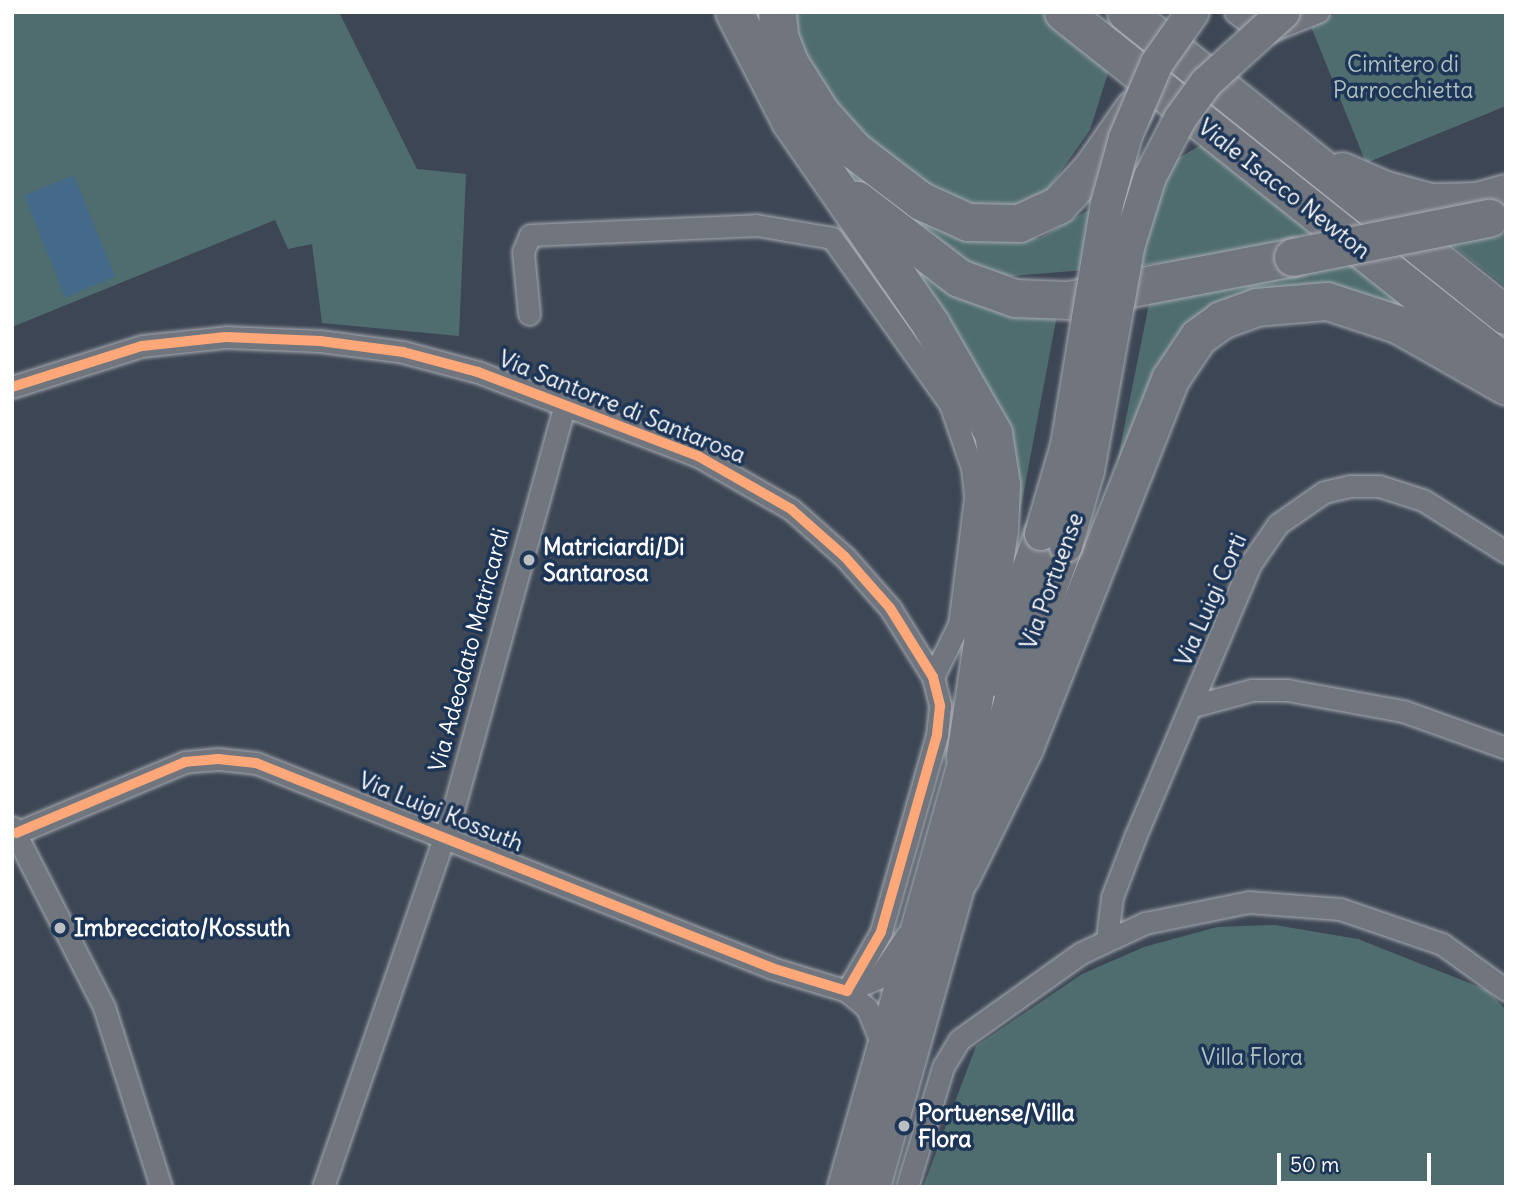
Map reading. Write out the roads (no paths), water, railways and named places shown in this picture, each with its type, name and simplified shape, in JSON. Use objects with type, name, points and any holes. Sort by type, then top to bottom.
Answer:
[{"type":"highway","points":[[734,12],[764,79],[978,402],[998,453],[1001,484],[997,547],[965,755]]},
{"type":"highway","points":[[777,12],[783,48],[821,113],[893,183],[958,220],[982,225],[1019,223],[1058,205],[1092,168],[1140,98]]},
{"type":"highway","name":"Viale Isacco Newton","points":[[1063,12],[1506,364]]},
{"type":"highway","name":"Viale Isacco Newton","points":[[1126,12],[1506,315]]},
{"type":"highway","points":[[1294,148],[1411,198],[1500,208]]},
{"type":"highway","points":[[836,186],[959,278],[1015,298],[1068,300],[1293,257],[1500,208]]},
{"type":"highway","points":[[960,878],[1024,748],[1170,379],[1198,337],[1222,320],[1256,307],[1327,301],[1396,324],[1506,386]]},
{"type":"main road","name":"Via Portuense","points":[[874,1187],[1054,540],[1107,204],[1140,98],[1157,63],[1193,12]]},
{"type":"main road","name":"Via Portuense","points":[[844,1187],[965,755],[1054,540],[1088,471],[1129,244],[1150,177],[1180,119],[1206,83],[1283,12]]},
{"type":"street","points":[[1235,12],[1259,31],[1270,32],[1318,12]]},
{"type":"street","points":[[529,314],[523,252],[530,235],[756,225],[832,238],[950,404],[972,468],[975,498],[959,624],[933,677]]},
{"type":"street","name":"Via Santorre di Santarosa","points":[[12,387],[142,346],[183,339],[261,337],[424,356],[565,404],[698,456],[791,509],[867,580],[900,622],[933,677],[939,724],[913,826],[881,932],[847,991]]},
{"type":"street","name":"Via Adeodato Matricardi","points":[[323,1187],[445,836],[565,404]]},
{"type":"street","name":"Via Luigi Corti","points":[[1107,938],[1115,886],[1260,547],[1278,524],[1310,499],[1349,486],[1389,487],[1423,500],[1506,552]]},
{"type":"street","points":[[1193,706],[1252,690],[1287,690],[1403,711],[1506,748]]},
{"type":"street","name":"Via Luigi Kossuth","points":[[14,830],[164,769],[218,759],[270,767],[772,968],[847,991],[867,1007],[883,1047]]},
{"type":"street","points":[[14,830],[104,1007],[161,1187]]},
{"type":"street","points":[[907,1187],[943,1067],[954,1046],[972,1028],[1107,938],[1145,923],[1219,906],[1269,902],[1314,905],[1369,916],[1427,937],[1458,954],[1506,990]]},
{"type":"street","points":[[847,991],[878,978],[918,918]]},
{"type":"water","points":[[74,175],[115,277],[65,297],[24,195]]},
{"type":"place","name":"Matriciardi/Di Santarosa","points":[[529,560]]},
{"type":"place","name":"Imbrecciato/Kossuth","points":[[60,928]]},
{"type":"place","name":"Portuense/Villa Flora","points":[[904,1126]]},
{"type":"park label","name":"Cimitero di Parrocchietta","points":[[1403,77]]},
{"type":"park label","name":"Villa Flora","points":[[1252,1057]]}]
